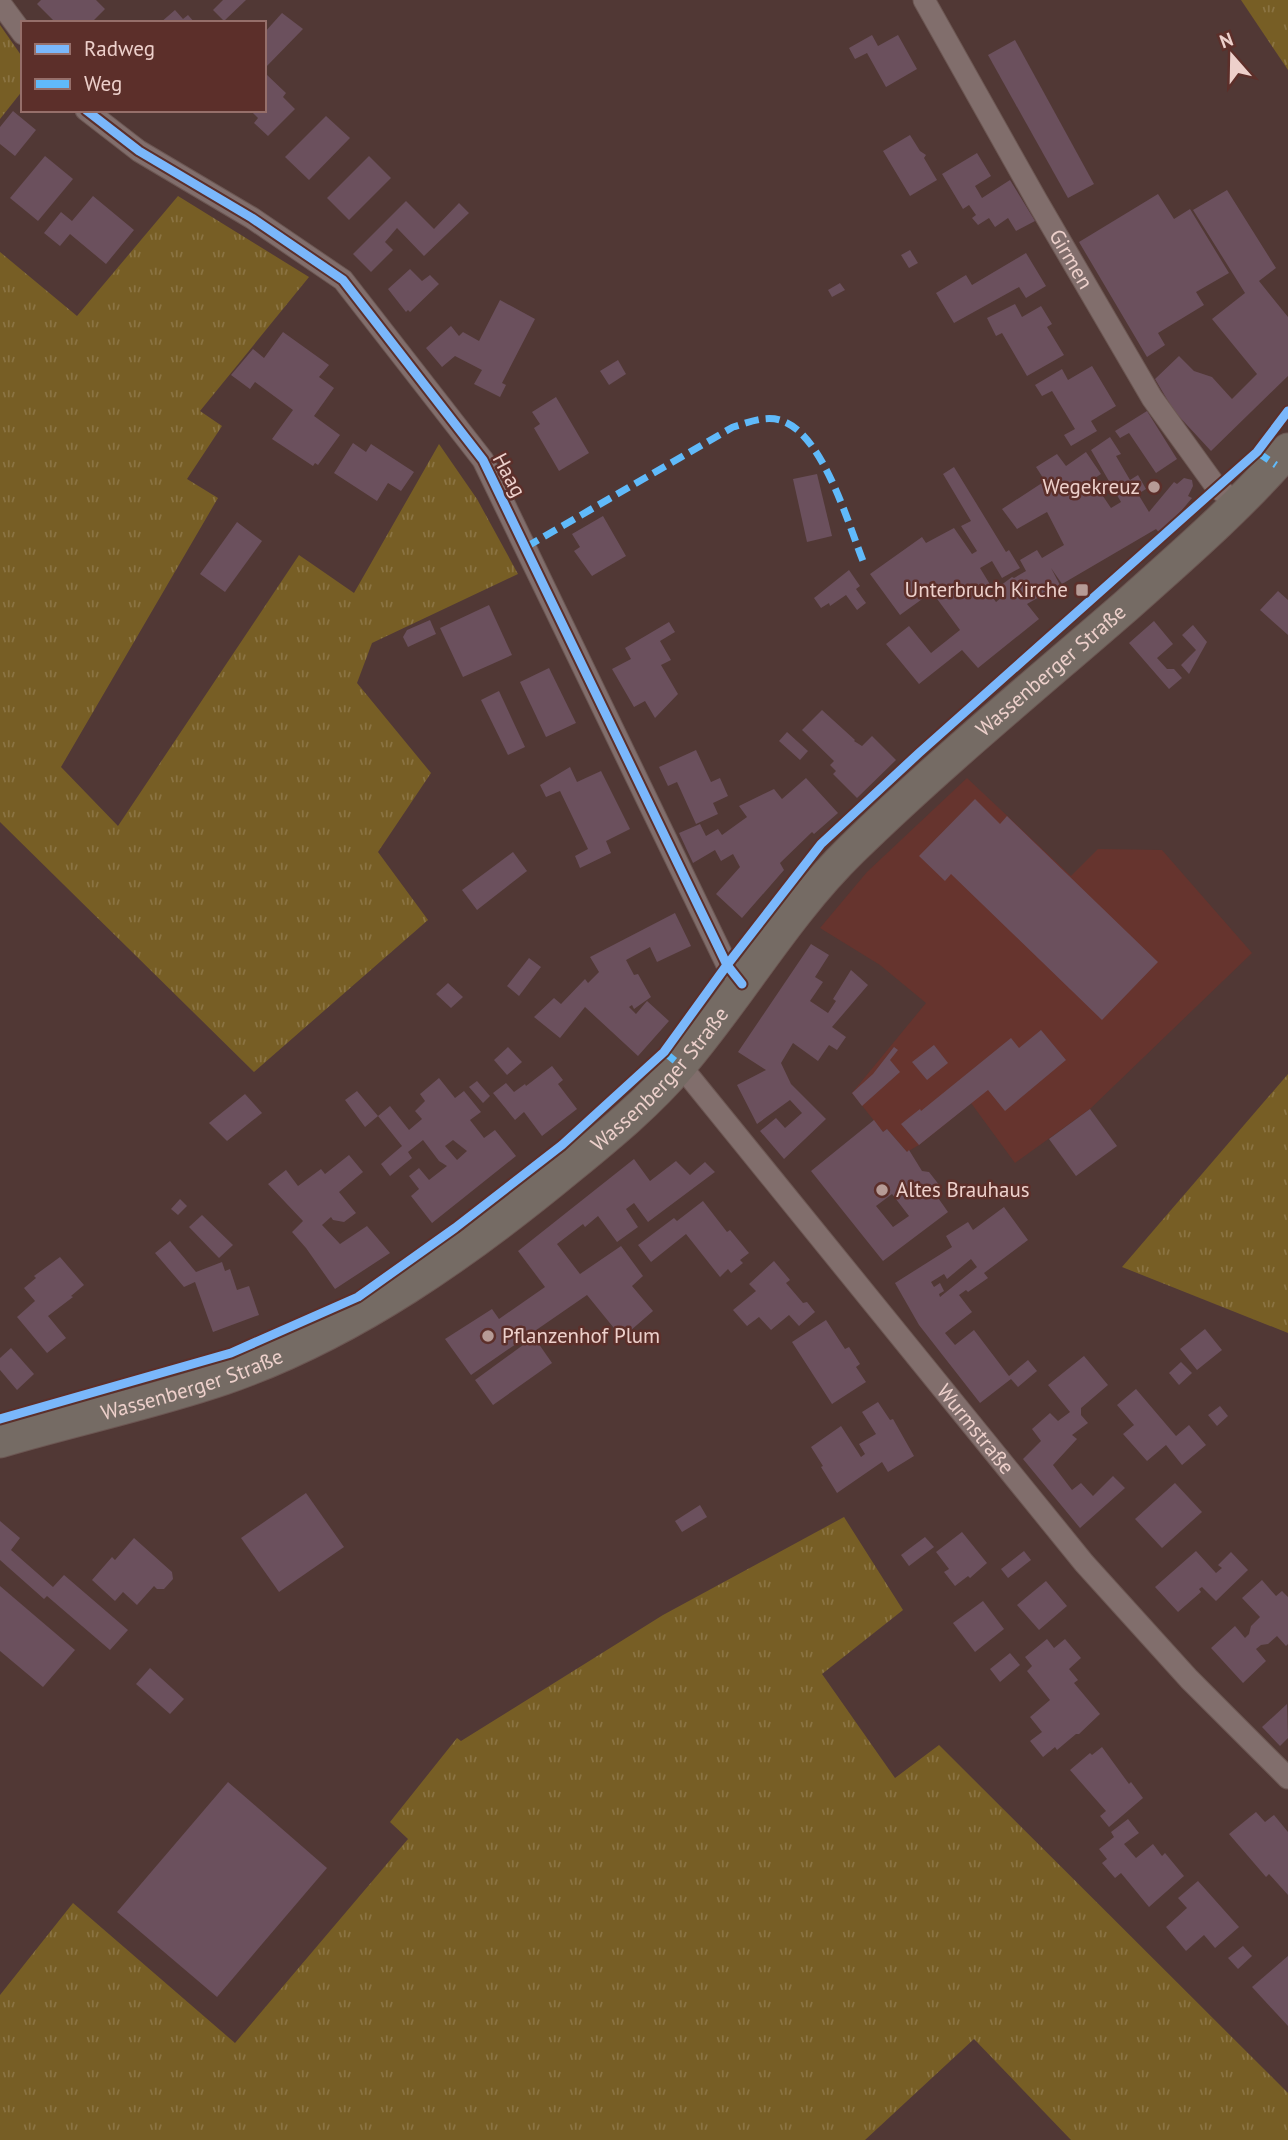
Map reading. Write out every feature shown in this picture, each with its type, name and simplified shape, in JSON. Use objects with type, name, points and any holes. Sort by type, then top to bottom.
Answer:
[{"type":"main road","name":"Wassenberger Straße","points":[[0,1441],[222,1378],[270,1360],[379,1305],[540,1192],[604,1139],[680,1065],[792,917],[850,851],[944,763],[1167,570],[1238,503],[1284,466]]},
{"type":"street","name":"Girmen","points":[[925,0],[1037,201],[1152,398],[1217,488],[1238,503]]},
{"type":"street","points":[[0,3],[21,31]]},
{"type":"street","name":"Haag","points":[[89,112],[139,151],[252,218],[343,280],[483,460],[727,965],[742,984]]},
{"type":"street","name":"Wurmstraße","points":[[680,1065],[1084,1563],[1189,1679],[1288,1778]]},
{"type":"shaded area","points":[[967,778],[1071,876],[1098,849],[1162,850],[1252,953],[1090,1109],[1015,1163],[971,1103],[907,1152],[887,1129],[883,1132],[852,1093],[926,1003],[880,965],[820,928],[867,872]]},
{"type":"green space","points":[[1241,0],[1288,0],[1288,70]]},
{"type":"green space","points":[[0,25],[21,55],[21,93],[0,119]]},
{"type":"green space","points":[[178,196],[309,277],[200,411],[222,426],[187,479],[218,498],[61,767],[118,826],[299,555],[354,593],[439,444],[477,499],[518,574],[372,643],[357,683],[431,773],[378,852],[428,920],[254,1072],[0,822],[0,252],[77,316]]},
{"type":"green space","points":[[1288,1074],[1288,1333],[1122,1267]]},
{"type":"green space","points":[[844,1517],[903,1610],[822,1674],[895,1778],[939,1745],[1288,2093],[1288,2140],[1071,2140],[974,2039],[865,2140],[0,2140],[0,1995],[73,1903],[235,2043],[408,1839],[390,1822],[457,1738],[461,1741],[663,1615]]},
{"type":"building","points":[[41,0],[96,0],[105,9],[93,21],[54,21],[37,4]]},
{"type":"building","points":[[223,0],[246,0],[224,21],[213,10]]},
{"type":"building","points":[[175,10],[183,19],[188,15],[193,21],[162,21]]},
{"type":"building","points":[[282,13],[303,29],[266,67],[266,31]]},
{"type":"building","points":[[872,35],[878,46],[898,35],[917,69],[886,87],[867,53],[855,59],[849,48]]},
{"type":"building","points":[[1015,40],[1094,184],[1068,198],[988,55]]},
{"type":"building","points":[[266,74],[286,93],[283,97],[295,109],[268,136],[254,123],[258,118],[252,112],[266,112]]},
{"type":"building","points":[[13,111],[36,130],[15,156],[0,144],[0,127]]},
{"type":"building","points":[[326,116],[350,138],[309,180],[285,157]]},
{"type":"building","points":[[910,135],[920,151],[926,155],[924,158],[937,180],[910,196],[883,151]]},
{"type":"building","points":[[977,153],[991,176],[975,186],[982,198],[1010,180],[1035,221],[1016,231],[1008,218],[995,227],[989,218],[978,225],[972,218],[976,215],[969,205],[963,209],[942,174]]},
{"type":"building","points":[[45,156],[73,179],[38,221],[10,198]]},
{"type":"building","points":[[369,156],[391,178],[349,220],[327,198]]},
{"type":"building","points":[[1227,190],[1276,268],[1259,281],[1288,317],[1288,376],[1211,451],[1174,411],[1155,379],[1179,356],[1194,371],[1212,377],[1232,399],[1257,374],[1212,319],[1245,293],[1193,210]]},
{"type":"building","points":[[1158,194],[1174,219],[1190,209],[1229,273],[1196,292],[1204,305],[1158,333],[1165,345],[1147,357],[1079,242]]},
{"type":"building","points":[[93,196],[134,230],[106,264],[70,234],[60,246],[44,233],[61,212],[72,221]]},
{"type":"building","points":[[406,201],[434,229],[459,203],[469,213],[424,256],[397,228],[385,242],[393,250],[371,272],[353,254]]},
{"type":"building","points":[[910,250],[918,263],[909,268],[901,255]]},
{"type":"building","points":[[1026,253],[1046,286],[1026,298],[1019,287],[954,323],[936,293],[966,275],[972,285]]},
{"type":"building","points":[[410,269],[422,281],[430,275],[439,284],[410,312],[406,312],[388,289]]},
{"type":"building","points":[[840,283],[845,290],[832,297],[828,290]]},
{"type":"building","points":[[500,300],[535,319],[502,383],[506,385],[500,397],[474,384],[482,370],[455,356],[442,367],[426,348],[451,326],[459,336],[463,332],[479,341]]},
{"type":"building","points":[[1015,304],[1022,317],[1041,306],[1052,324],[1047,327],[1064,355],[1027,376],[1002,333],[996,336],[987,318]]},
{"type":"building","points":[[283,332],[329,365],[319,377],[334,388],[314,416],[340,435],[318,465],[315,463],[313,466],[272,439],[293,410],[255,382],[250,389],[231,375],[253,349],[264,358]]},
{"type":"building","points":[[618,360],[626,374],[609,385],[600,371]]},
{"type":"building","points":[[1092,366],[1116,406],[1091,421],[1097,431],[1071,446],[1064,435],[1075,429],[1052,391],[1042,396],[1035,385],[1062,369],[1068,380]]},
{"type":"building","points":[[556,397],[589,453],[559,471],[534,428],[540,424],[532,412]]},
{"type":"building","points":[[1147,411],[1177,459],[1156,473],[1129,433],[1120,438],[1115,431]]},
{"type":"building","points":[[1110,437],[1121,454],[1116,456],[1130,480],[1138,475],[1146,489],[1138,494],[1149,512],[1174,482],[1177,484],[1184,478],[1192,480],[1193,486],[1188,496],[1192,498],[1161,535],[1156,529],[1062,584],[1051,568],[1060,585],[1027,604],[1039,619],[978,668],[962,650],[919,684],[886,644],[909,626],[931,653],[960,630],[932,592],[900,615],[870,574],[922,537],[926,543],[954,528],[972,554],[977,551],[961,526],[971,521],[943,474],[954,467],[1006,552],[1009,550],[1020,568],[1002,578],[992,561],[980,568],[991,586],[987,589],[996,602],[1002,597],[996,589],[1026,571],[1020,560],[1037,550],[1042,558],[1064,545],[1047,512],[1017,529],[1002,509],[1045,481],[1036,467],[1057,454],[1066,466],[1086,452],[1101,474],[1092,480],[1111,508],[1121,502],[1091,450]]},
{"type":"building","points":[[353,443],[366,452],[371,444],[414,472],[401,491],[388,483],[377,501],[334,473]]},
{"type":"building","points":[[817,474],[832,536],[807,542],[793,479]]},
{"type":"building","points":[[603,516],[626,556],[592,576],[574,551],[580,547],[572,534]]},
{"type":"building","points":[[237,522],[262,541],[225,592],[200,574]]},
{"type":"building","points":[[849,570],[860,586],[856,589],[866,603],[857,610],[846,595],[830,606],[829,603],[821,608],[814,598]]},
{"type":"building","points":[[1278,591],[1288,600],[1288,635],[1260,610]]},
{"type":"building","points":[[489,605],[512,655],[463,677],[440,628]]},
{"type":"building","points":[[430,620],[436,634],[408,647],[403,637],[407,630]]},
{"type":"building","points":[[1154,621],[1173,644],[1157,658],[1167,669],[1174,669],[1182,678],[1169,689],[1129,643]]},
{"type":"building","points":[[669,622],[675,632],[660,641],[671,660],[661,665],[678,694],[655,718],[645,701],[634,707],[612,669],[631,659],[625,648]]},
{"type":"building","points":[[1193,625],[1207,642],[1189,674],[1181,665],[1196,650],[1182,635]]},
{"type":"building","points":[[549,668],[576,723],[546,737],[520,682]]},
{"type":"building","points":[[499,691],[525,747],[508,755],[481,700]]},
{"type":"building","points":[[822,710],[854,741],[862,746],[872,736],[896,760],[857,798],[833,774],[836,771],[830,765],[834,761],[802,730]]},
{"type":"building","points":[[787,732],[808,751],[800,760],[779,741]]},
{"type":"building","points":[[696,750],[711,782],[720,778],[728,796],[713,803],[718,814],[696,824],[677,782],[668,786],[659,767]]},
{"type":"building","points":[[570,767],[577,782],[601,771],[630,829],[606,841],[611,853],[580,868],[575,856],[588,849],[560,791],[546,797],[540,785]]},
{"type":"building","points":[[806,778],[838,813],[814,834],[812,832],[780,863],[784,870],[742,918],[716,894],[740,867],[733,854],[721,861],[715,850],[693,863],[679,833],[700,824],[706,836],[718,829],[722,835],[747,817],[739,806],[774,789],[782,799]]},
{"type":"building","points":[[975,799],[1000,824],[1007,816],[1158,962],[1102,1020],[951,874],[945,881],[919,856]]},
{"type":"building","points":[[513,852],[527,871],[477,910],[462,890]]},
{"type":"building","points":[[675,913],[691,946],[657,962],[650,947],[626,960],[634,975],[638,974],[651,997],[634,1009],[632,1005],[629,1007],[636,1014],[647,1001],[669,1021],[638,1056],[585,1007],[560,1038],[534,1017],[554,998],[561,1004],[585,979],[588,983],[599,972],[590,957]]},
{"type":"building","points":[[811,944],[829,955],[815,977],[823,982],[810,1001],[828,1013],[836,1001],[833,999],[851,970],[868,985],[832,1027],[846,1037],[837,1050],[829,1045],[818,1061],[793,1043],[781,1063],[791,1084],[826,1119],[784,1159],[760,1131],[776,1118],[785,1128],[802,1113],[790,1100],[757,1124],[737,1085],[766,1070],[738,1052]]},
{"type":"building","points":[[529,958],[541,967],[519,996],[507,986]]},
{"type":"building","points":[[448,983],[463,997],[451,1008],[436,994]]},
{"type":"building","points":[[1041,1030],[1066,1060],[1005,1111],[988,1090],[919,1145],[901,1124],[1011,1038],[1019,1048]]},
{"type":"building","points":[[934,1045],[948,1063],[927,1080],[912,1062]]},
{"type":"building","points":[[508,1047],[522,1062],[507,1075],[494,1060]]},
{"type":"building","points":[[894,1047],[898,1050],[890,1060],[900,1072],[862,1106],[852,1093],[873,1074]]},
{"type":"building","points":[[552,1066],[563,1080],[558,1084],[577,1109],[542,1136],[524,1112],[515,1120],[493,1093],[506,1083],[514,1092]]},
{"type":"building","points":[[439,1078],[455,1098],[464,1091],[481,1112],[470,1120],[484,1138],[495,1130],[516,1156],[432,1223],[411,1196],[419,1189],[409,1176],[419,1168],[429,1180],[447,1166],[439,1161],[423,1140],[408,1152],[412,1158],[390,1176],[381,1164],[402,1146],[378,1116],[390,1106],[409,1130],[422,1119],[415,1111],[425,1101],[420,1094]],"holes":[[[453,1140],[467,1151],[457,1160],[445,1146]]]},
{"type":"building","points":[[477,1081],[490,1096],[483,1103],[469,1087]]},
{"type":"building","points":[[357,1091],[378,1116],[365,1127],[345,1100]]},
{"type":"building","points":[[245,1094],[262,1113],[227,1141],[209,1123]]},
{"type":"building","points":[[1090,1109],[1117,1146],[1076,1176],[1049,1139]]},
{"type":"building","name":"Altes Brauhaus","points":[[874,1120],[883,1132],[887,1129],[907,1152],[909,1150],[922,1171],[929,1172],[940,1186],[936,1195],[948,1212],[883,1261],[811,1171]],"holes":[[[892,1194],[909,1216],[893,1227],[876,1206]]]},
{"type":"building","points":[[349,1155],[363,1172],[339,1192],[356,1213],[344,1222],[331,1217],[322,1225],[340,1244],[367,1226],[390,1253],[335,1289],[292,1232],[303,1221],[268,1184],[286,1170],[298,1186],[321,1169],[325,1174]]},
{"type":"building","points":[[634,1159],[650,1181],[676,1161],[690,1175],[705,1162],[715,1172],[648,1222],[634,1203],[626,1209],[638,1227],[617,1242],[598,1216],[557,1244],[580,1274],[621,1246],[643,1276],[632,1286],[653,1311],[622,1338],[587,1295],[471,1375],[445,1339],[492,1309],[499,1319],[545,1287],[518,1251]]},
{"type":"building","points":[[180,1199],[187,1206],[178,1215],[171,1209]]},
{"type":"building","points":[[703,1201],[727,1232],[730,1230],[749,1253],[740,1260],[743,1263],[731,1273],[728,1269],[720,1277],[686,1234],[651,1262],[638,1245],[674,1218],[677,1221]]},
{"type":"building","points":[[1004,1207],[1028,1240],[984,1273],[988,1278],[959,1295],[972,1312],[945,1333],[955,1345],[974,1330],[1009,1376],[1028,1360],[1037,1371],[1018,1387],[1011,1379],[980,1403],[919,1325],[895,1283],[952,1247],[946,1236],[968,1222],[973,1230]],"holes":[[[971,1259],[977,1267],[940,1297],[939,1294],[944,1291],[940,1283],[934,1287],[931,1282],[944,1274],[947,1279]]]},
{"type":"building","points":[[202,1215],[233,1245],[219,1258],[189,1227]]},
{"type":"building","points":[[170,1241],[196,1272],[222,1262],[225,1271],[230,1269],[237,1290],[249,1286],[259,1315],[213,1332],[195,1282],[184,1287],[155,1253]]},
{"type":"building","points":[[60,1257],[84,1285],[48,1316],[66,1338],[47,1353],[17,1317],[35,1301],[24,1288],[36,1278],[34,1276]]},
{"type":"building","points":[[774,1261],[790,1280],[786,1283],[803,1303],[807,1302],[815,1312],[799,1326],[789,1315],[771,1330],[759,1317],[747,1326],[733,1310],[756,1291],[749,1284]]},
{"type":"building","points":[[826,1320],[845,1349],[849,1347],[860,1364],[856,1367],[866,1382],[832,1404],[792,1342]]},
{"type":"building","points":[[1205,1329],[1222,1350],[1197,1370],[1180,1349]]},
{"type":"building","points":[[534,1337],[552,1363],[493,1405],[475,1380]]},
{"type":"building","points":[[11,1348],[34,1374],[17,1390],[0,1370],[0,1358]]},
{"type":"building","points":[[1084,1356],[1108,1385],[1081,1408],[1081,1415],[1088,1423],[1072,1435],[1077,1439],[1053,1465],[1072,1490],[1081,1483],[1093,1496],[1113,1476],[1125,1488],[1080,1528],[1023,1459],[1041,1441],[1032,1429],[1050,1413],[1058,1421],[1070,1412],[1048,1385]]},
{"type":"building","points":[[1181,1362],[1192,1373],[1179,1385],[1169,1373]]},
{"type":"building","points":[[1136,1389],[1176,1436],[1189,1425],[1206,1445],[1182,1465],[1166,1445],[1147,1461],[1123,1434],[1134,1425],[1117,1405]]},
{"type":"building","points":[[878,1402],[890,1420],[893,1419],[914,1456],[888,1472],[882,1462],[837,1493],[811,1447],[841,1426],[861,1457],[865,1454],[859,1444],[876,1434],[862,1412]]},
{"type":"building","points":[[1220,1406],[1228,1416],[1217,1426],[1208,1415]]},
{"type":"building","points":[[1175,1483],[1202,1512],[1162,1548],[1135,1519]]},
{"type":"building","points":[[306,1493],[344,1547],[279,1592],[241,1538]]},
{"type":"building","points":[[700,1505],[707,1517],[682,1532],[675,1521]]},
{"type":"building","points":[[0,1521],[20,1538],[11,1550],[53,1587],[64,1575],[128,1630],[110,1650],[47,1596],[44,1599],[0,1560]]},
{"type":"building","points":[[962,1532],[987,1563],[970,1578],[968,1576],[955,1586],[944,1572],[949,1569],[936,1552]]},
{"type":"building","points":[[925,1537],[934,1547],[909,1566],[901,1555]]},
{"type":"building","points":[[134,1538],[172,1572],[173,1579],[164,1589],[154,1586],[137,1605],[123,1592],[115,1601],[92,1580],[112,1557],[115,1560]]},
{"type":"building","points":[[1024,1551],[1031,1560],[1008,1578],[1001,1569]]},
{"type":"building","points":[[1196,1551],[1216,1573],[1222,1568],[1218,1565],[1231,1552],[1248,1570],[1216,1601],[1202,1587],[1199,1589],[1201,1592],[1178,1612],[1155,1587]]},
{"type":"building","points":[[1262,1580],[1276,1596],[1282,1591],[1288,1597],[1288,1644],[1286,1646],[1277,1636],[1256,1649],[1266,1661],[1243,1683],[1211,1648],[1235,1626],[1245,1638],[1249,1634],[1251,1626],[1260,1617],[1242,1598]]},
{"type":"building","points":[[1046,1581],[1067,1606],[1039,1630],[1017,1605]]},
{"type":"building","points":[[0,1586],[75,1650],[43,1687],[0,1651]]},
{"type":"building","points":[[983,1601],[1004,1629],[975,1652],[953,1623]]},
{"type":"building","points":[[1047,1639],[1054,1648],[1065,1639],[1081,1658],[1069,1669],[1078,1680],[1074,1683],[1100,1714],[1079,1734],[1043,1757],[1030,1741],[1042,1732],[1030,1717],[1050,1700],[1027,1671],[1032,1666],[1025,1657]]},
{"type":"building","points":[[1010,1653],[1020,1665],[1000,1682],[990,1669]]},
{"type":"building","points":[[150,1668],[184,1699],[170,1714],[136,1684]]},
{"type":"building","points":[[1287,1704],[1288,1738],[1280,1746],[1262,1727]]},
{"type":"building","points":[[1102,1747],[1129,1784],[1131,1782],[1143,1798],[1109,1827],[1100,1816],[1106,1811],[1070,1770],[1090,1753],[1092,1755]]},
{"type":"building","points":[[228,1782],[327,1868],[217,1997],[117,1912]]},
{"type":"building","points":[[1256,1812],[1265,1822],[1274,1815],[1288,1832],[1288,1895],[1269,1874],[1266,1877],[1229,1834]]},
{"type":"building","points":[[1128,1819],[1139,1833],[1124,1844],[1136,1858],[1153,1844],[1162,1856],[1165,1853],[1184,1876],[1149,1907],[1121,1873],[1115,1878],[1102,1863],[1107,1859],[1099,1849],[1114,1837],[1111,1832]]},
{"type":"building","points":[[1198,1881],[1239,1927],[1215,1948],[1204,1935],[1186,1951],[1166,1927],[1187,1908],[1178,1898]]},
{"type":"building","points":[[1243,1946],[1252,1956],[1238,1969],[1228,1958]]},
{"type":"building","points":[[1288,1956],[1288,2026],[1252,1987]]},
{"type":"marked path","points":[[526,547],[733,427],[772,419],[785,422],[799,431],[823,463],[863,561]]},
{"type":"marked path","points":[[1257,452],[1276,465]]},
{"type":"marked path","points":[[664,1052],[680,1065]]},
{"type":"cycle path","points":[[89,112],[139,151],[252,218],[343,280],[483,460],[727,965],[742,984]]},
{"type":"cycle path","points":[[0,1419],[231,1353],[358,1297],[455,1228],[562,1145],[664,1052],[727,965],[821,844],[919,753],[1257,452],[1288,411]]},
{"type":"place","name":"Wegekreuz","points":[[1154,487]]},
{"type":"place","name":"Unterbruch Kirche","points":[[1082,590]]},
{"type":"place","name":"Altes Brauhaus","points":[[882,1190]]},
{"type":"place","name":"Pflanzenhof Plum","points":[[488,1336]]}]
